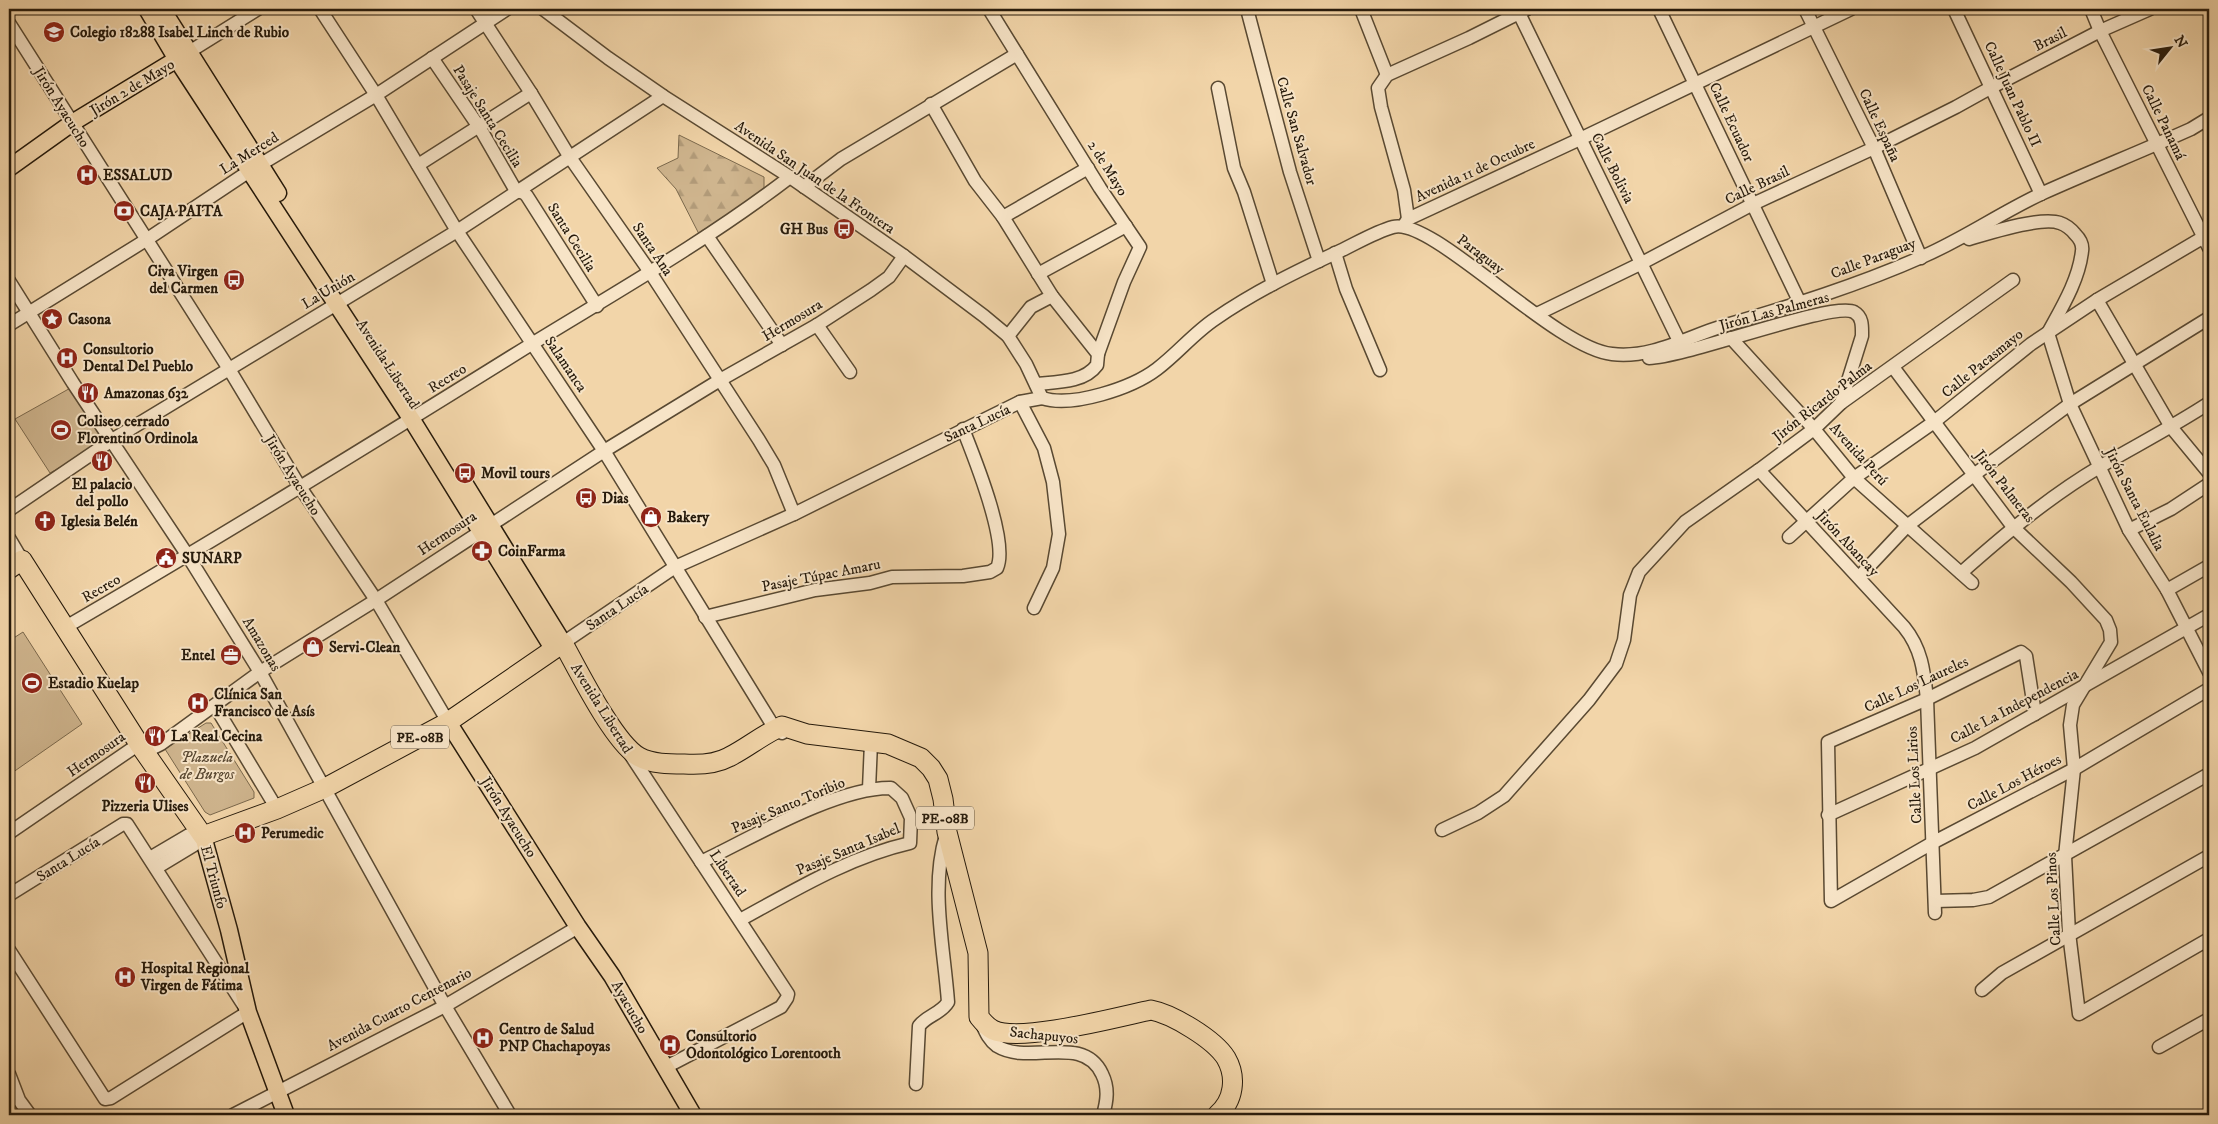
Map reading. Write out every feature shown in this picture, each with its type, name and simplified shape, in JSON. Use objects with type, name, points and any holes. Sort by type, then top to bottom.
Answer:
[{"type":"highway","name":"El Triunfo","points":[[15,565],[64,628],[139,744],[203,836]]},
{"type":"highway","name":"Santa Lucía","points":[[203,836],[277,809],[325,788],[448,722],[558,646]]},
{"type":"highway","name":"Avenida Libertad","points":[[558,646],[626,747]]},
{"type":"highway","name":"Avenida Libertad","points":[[558,646],[609,741],[619,754],[639,767]]},
{"type":"highway","name":"PE-08B","points":[[784,731],[888,744],[921,758],[931,768],[938,779],[943,799],[947,832],[978,953],[979,1016]]},
{"type":"highway","points":[[626,747],[648,761],[694,765],[729,758],[760,736],[784,731]]},
{"type":"highway","points":[[639,767],[670,773],[724,770],[784,731]]},
{"type":"highway","points":[[979,1016],[992,1030],[1006,1034],[1032,1034],[1151,1010],[1166,1013],[1186,1024],[1225,1057],[1231,1072],[1233,1086],[1230,1096],[1217,1115]]},
{"type":"main road","name":"Avenida Libertad","points":[[147,9],[183,56],[256,167],[416,417],[558,646]]},
{"type":"main road","name":"Avenida Libertad","points":[[162,9],[183,56]]},
{"type":"main road","name":"Jirón 2 de Mayo","points":[[9,168],[72,124],[183,56]]},
{"type":"main road","name":"Jirón Ayacucho","points":[[448,722],[578,926]]},
{"type":"main road","name":"El Triunfo","points":[[203,836],[229,930],[248,1012],[286,1115]]},
{"type":"main road","name":"Ayacucho","points":[[578,926],[612,976],[693,1115]]},
{"type":"street","name":"Jirón 2 de Mayo","points":[[183,56],[242,13],[258,9]]},
{"type":"street","name":"Salamanca","points":[[320,9],[376,95],[457,231],[604,451],[705,617],[784,731]]},
{"type":"street","name":"Santa Ana","points":[[476,9],[531,93],[569,156],[650,272],[720,380],[774,466],[794,514]]},
{"type":"street","name":"La Merced","points":[[9,325],[146,240],[256,167],[376,95],[507,9]]},
{"type":"street","name":"Avenida San Juan de la Frontera","points":[[543,9],[662,96],[790,177],[904,256],[1008,336],[1026,364],[1042,398]]},
{"type":"street","name":"2 de Mayo","points":[[989,9],[1088,168],[1140,247],[1124,282],[1098,354]]},
{"type":"street","name":"Calle San Salvador","points":[[1247,9],[1290,172],[1319,261]]},
{"type":"street","points":[[1361,9],[1388,74]]},
{"type":"street","name":"Calle Ecuador","points":[[1659,9],[1800,303]]},
{"type":"street","name":"Calle España","points":[[1805,9],[1874,148],[1921,258]]},
{"type":"street","name":"Avenida 11 de Octubre","points":[[1042,398],[1059,402],[1076,400],[1134,383],[1156,370],[1191,337],[1216,318],[1273,284],[1335,253],[1406,222],[1580,140],[1695,82],[1851,9]]},
{"type":"street","name":"Calle Juan Pablo II","points":[[1954,9],[2041,194]]},
{"type":"street","name":"Calle Panamá","points":[[2091,9],[2100,31],[2207,240]]},
{"type":"street","name":"Brasil","points":[[1992,87],[2100,31],[2150,9]]},
{"type":"street","points":[[1406,222],[1404,190],[1381,107],[1378,88],[1388,74],[1469,38],[1521,10]]},
{"type":"street","name":"Calle Bolivia","points":[[1521,10],[1580,140],[1680,342]]},
{"type":"street","name":"Jirón Ayacucho","points":[[9,22],[229,369],[300,488],[376,600],[448,722]]},
{"type":"street","points":[[804,187],[841,159],[1017,54]]},
{"type":"street","name":"Pasaje Santa Cecilia","points":[[432,58],[477,127],[481,130],[516,191]]},
{"type":"street","name":"Calle Brasil","points":[[1537,314],[1642,263],[1753,204],[1874,148],[1992,87]]},
{"type":"street","points":[[1218,88],[1234,168],[1244,192],[1273,284]]},
{"type":"street","points":[[418,165],[531,93]]},
{"type":"street","name":"La Unión","points":[[9,510],[112,440],[457,231],[662,96]]},
{"type":"street","points":[[931,104],[975,181],[1003,217],[1052,296],[1098,354],[1097,365],[1083,376],[1071,380],[1036,384]]},
{"type":"street","name":"Calle Paraguay","points":[[1537,314],[1580,342],[1607,354],[1624,355],[1650,352],[1720,327],[1800,303],[1921,258],[2041,194],[2158,144],[2191,129],[2209,118]]},
{"type":"street","points":[[1003,217],[1088,168]]},
{"type":"street","name":"Recreo","points":[[64,628],[188,556],[597,306],[707,236],[790,177]]},
{"type":"street","name":"Santa Cecilia","points":[[516,191],[527,196],[597,306]]},
{"type":"street","name":"Paraguay","points":[[1406,222],[1432,237],[1537,314]]},
{"type":"street","points":[[1946,246],[1988,233],[2039,222],[2059,222],[2070,228],[2082,245],[2082,253],[2064,304],[2048,333]]},
{"type":"street","points":[[1038,274],[1126,226]]},
{"type":"street","points":[[707,236],[782,345]]},
{"type":"street","name":"Calle Pacasmayo","points":[[1789,537],[1854,478],[1934,422],[2031,344],[2098,300],[2207,240]]},
{"type":"street","points":[[1335,253],[1346,289],[1380,370]]},
{"type":"street","name":"Hermosura","points":[[9,833],[139,744],[153,748],[161,744],[260,672],[376,600],[604,451],[720,380],[816,325],[889,277],[904,256]]},
{"type":"street","name":"Jirón Ricardo Palma","points":[[1442,830],[1478,813],[1504,796],[1589,700],[1616,664],[1624,640],[1630,595],[1639,572],[1685,522],[1759,470],[1814,429],[1842,404],[2013,280]]},
{"type":"street","name":"Amazonas","points":[[9,281],[28,313],[188,556],[260,672],[445,1006],[510,1115]]},
{"type":"street","points":[[1008,336],[1031,307],[1052,296]]},
{"type":"street","points":[[2098,300],[2171,427],[2209,473]]},
{"type":"street","name":"Jirón Las Palmeras","points":[[1607,354],[1628,359],[1652,358],[1683,353],[1807,317],[1844,310],[1853,312],[1859,317],[1862,324],[1862,336],[1842,404]]},
{"type":"street","points":[[1858,577],[1907,526],[1975,474],[2070,404],[2209,318]]},
{"type":"street","points":[[816,325],[850,372]]},
{"type":"street","name":"Jirón Santa Eulalia","points":[[2048,333],[2070,404],[2099,467],[2129,530],[2167,590],[2184,627],[2209,672]]},
{"type":"street","name":"Avenida Perú","points":[[1731,338],[1814,429],[1854,478],[1972,583]]},
{"type":"street","name":"Jirón Palmeras","points":[[1893,367],[2013,527],[2071,582],[2106,620],[2110,630],[2111,642]]},
{"type":"street","name":"Santa Lucía","points":[[558,646],[675,567],[794,514],[963,428],[1020,402],[1042,398]]},
{"type":"street","points":[[1020,402],[1044,448],[1053,482],[1060,534],[1053,568],[1034,608]]},
{"type":"street","points":[[1961,572],[2013,527],[2099,467],[2171,427],[2209,403]]},
{"type":"street","name":"Pasaje Túpac Amaru","points":[[705,617],[814,590],[870,583],[892,577],[963,576],[990,572],[998,568],[1000,561],[998,535],[992,511],[963,428]]},
{"type":"street","name":"Jirón Abancay","points":[[1759,470],[1912,638]]},
{"type":"street","points":[[2129,530],[2171,509],[2209,484]]},
{"type":"street","name":"El Triunfo","points":[[9,538],[15,565]]},
{"type":"street","points":[[2167,590],[2209,566]]},
{"type":"street","name":"Calle La Independencia","points":[[1828,815],[1975,748],[2184,627],[2209,615]]},
{"type":"street","name":"Calle Los Lirios","points":[[1912,638],[1922,657],[1927,699],[1935,907],[1989,896],[2064,856]]},
{"type":"street","name":"Calle Los Pinos","points":[[2111,642],[2073,705],[2070,725],[2074,768],[2064,856],[2069,933],[2079,1014],[2209,938]]},
{"type":"street","name":"Calle Los Laureles","points":[[1828,815],[1828,742],[1927,699],[2017,652],[2021,652],[2026,656],[2036,714]]},
{"type":"street","name":"Calle Los Héroes","points":[[1828,815],[1831,901],[1934,842],[2074,768],[2209,689]]},
{"type":"street","points":[[215,706],[277,809]]},
{"type":"street","points":[[869,789],[872,743]]},
{"type":"street","name":"Avenida Libertad","points":[[626,747],[639,767]]},
{"type":"street","name":"Libertad","points":[[639,767],[788,994],[781,1007],[666,1067]]},
{"type":"street","points":[[2064,856],[2209,774]]},
{"type":"street","name":"Pasaje Santo Toribio","points":[[701,862],[794,816],[869,789],[891,788],[902,798],[911,818],[910,834]]},
{"type":"street","name":"Santa Lucía","points":[[9,896],[123,824],[128,824],[153,863],[189,835],[203,836]]},
{"type":"street","points":[[916,1084],[919,1026],[923,1021],[941,1011],[948,1002],[939,881],[940,853],[947,832]]},
{"type":"street","name":"Pasaje Santa Isabel","points":[[740,920],[819,876],[875,852],[910,843],[912,839],[910,834]]},
{"type":"street","points":[[1982,990],[2002,972],[2209,856]]},
{"type":"street","points":[[9,950],[105,1100],[111,1098],[248,1012],[153,863]]},
{"type":"street","name":"Avenida Cuarto Centenario","points":[[233,1115],[445,1006],[578,926]]},
{"type":"street","name":"Sachapuyos","points":[[979,1016],[990,1040],[999,1047],[1013,1052],[1075,1052],[1089,1058],[1099,1067],[1105,1080],[1107,1100],[1103,1115]]},
{"type":"street","points":[[2159,1047],[2209,1019]]},
{"type":"street","points":[[9,1074],[19,1100],[30,1115]]},
{"type":"green space","points":[[679,135],[764,177],[764,199],[699,234],[676,189],[657,168],[678,158]]},
{"type":"green space","name":"Coliseo cerrado Florentino Ordinola","points":[[74,386],[107,441],[50,473],[15,419]]},
{"type":"green space","name":"Estadio Kuelap","points":[[23,632],[82,724],[9,775],[9,641]]},
{"type":"green space","name":"Plazuela de Burgos","points":[[206,723],[211,723],[254,792],[254,798],[210,815],[205,812],[165,749]]},
{"type":"place","name":"Colegio 18288 Isabel Linch de Rubio","points":[[54,32]]},
{"type":"place","name":"ESSALUD","points":[[87,175]]},
{"type":"place","name":"CAJA PAITA","points":[[124,211]]},
{"type":"place","name":"GH Bus","points":[[844,229]]},
{"type":"place","name":"Civa Virgen del Carmen","points":[[234,280]]},
{"type":"place","name":"Casona","points":[[52,319]]},
{"type":"place","name":"Consultorio Dental Del Pueblo","points":[[67,358]]},
{"type":"place","name":"Amazonas 632","points":[[88,393]]},
{"type":"place","name":"Coliseo cerrado Florentino Ordinola","points":[[61,430]]},
{"type":"place","name":"El palacio del pollo","points":[[102,461]]},
{"type":"place","name":"Movil tours","points":[[465,473]]},
{"type":"place","name":"Dias","points":[[586,498]]},
{"type":"place","name":"Bakery","points":[[651,517]]},
{"type":"place","name":"Iglesia Belén","points":[[45,521]]},
{"type":"place","name":"CoinFarma","points":[[482,551]]},
{"type":"place","name":"SUNARP","points":[[166,558]]},
{"type":"place","name":"Servi-Clean","points":[[313,647]]},
{"type":"place","name":"Entel","points":[[231,655]]},
{"type":"place","name":"Estadio Kuelap","points":[[32,683]]},
{"type":"place","name":"Clínica San Francisco de Asís","points":[[198,703]]},
{"type":"place","name":"La Real Cecina","points":[[155,736]]},
{"type":"place","name":"Pizzeria Ulises","points":[[145,783]]},
{"type":"place","name":"Perumedic","points":[[245,833]]},
{"type":"place","name":"Hospital Regional Virgen de Fátima","points":[[125,977]]},
{"type":"place","name":"Centro de Salud PNP Chachapoyas","points":[[483,1038]]},
{"type":"place","name":"Consultorio Odontológico Lorentooth","points":[[670,1045]]}]
